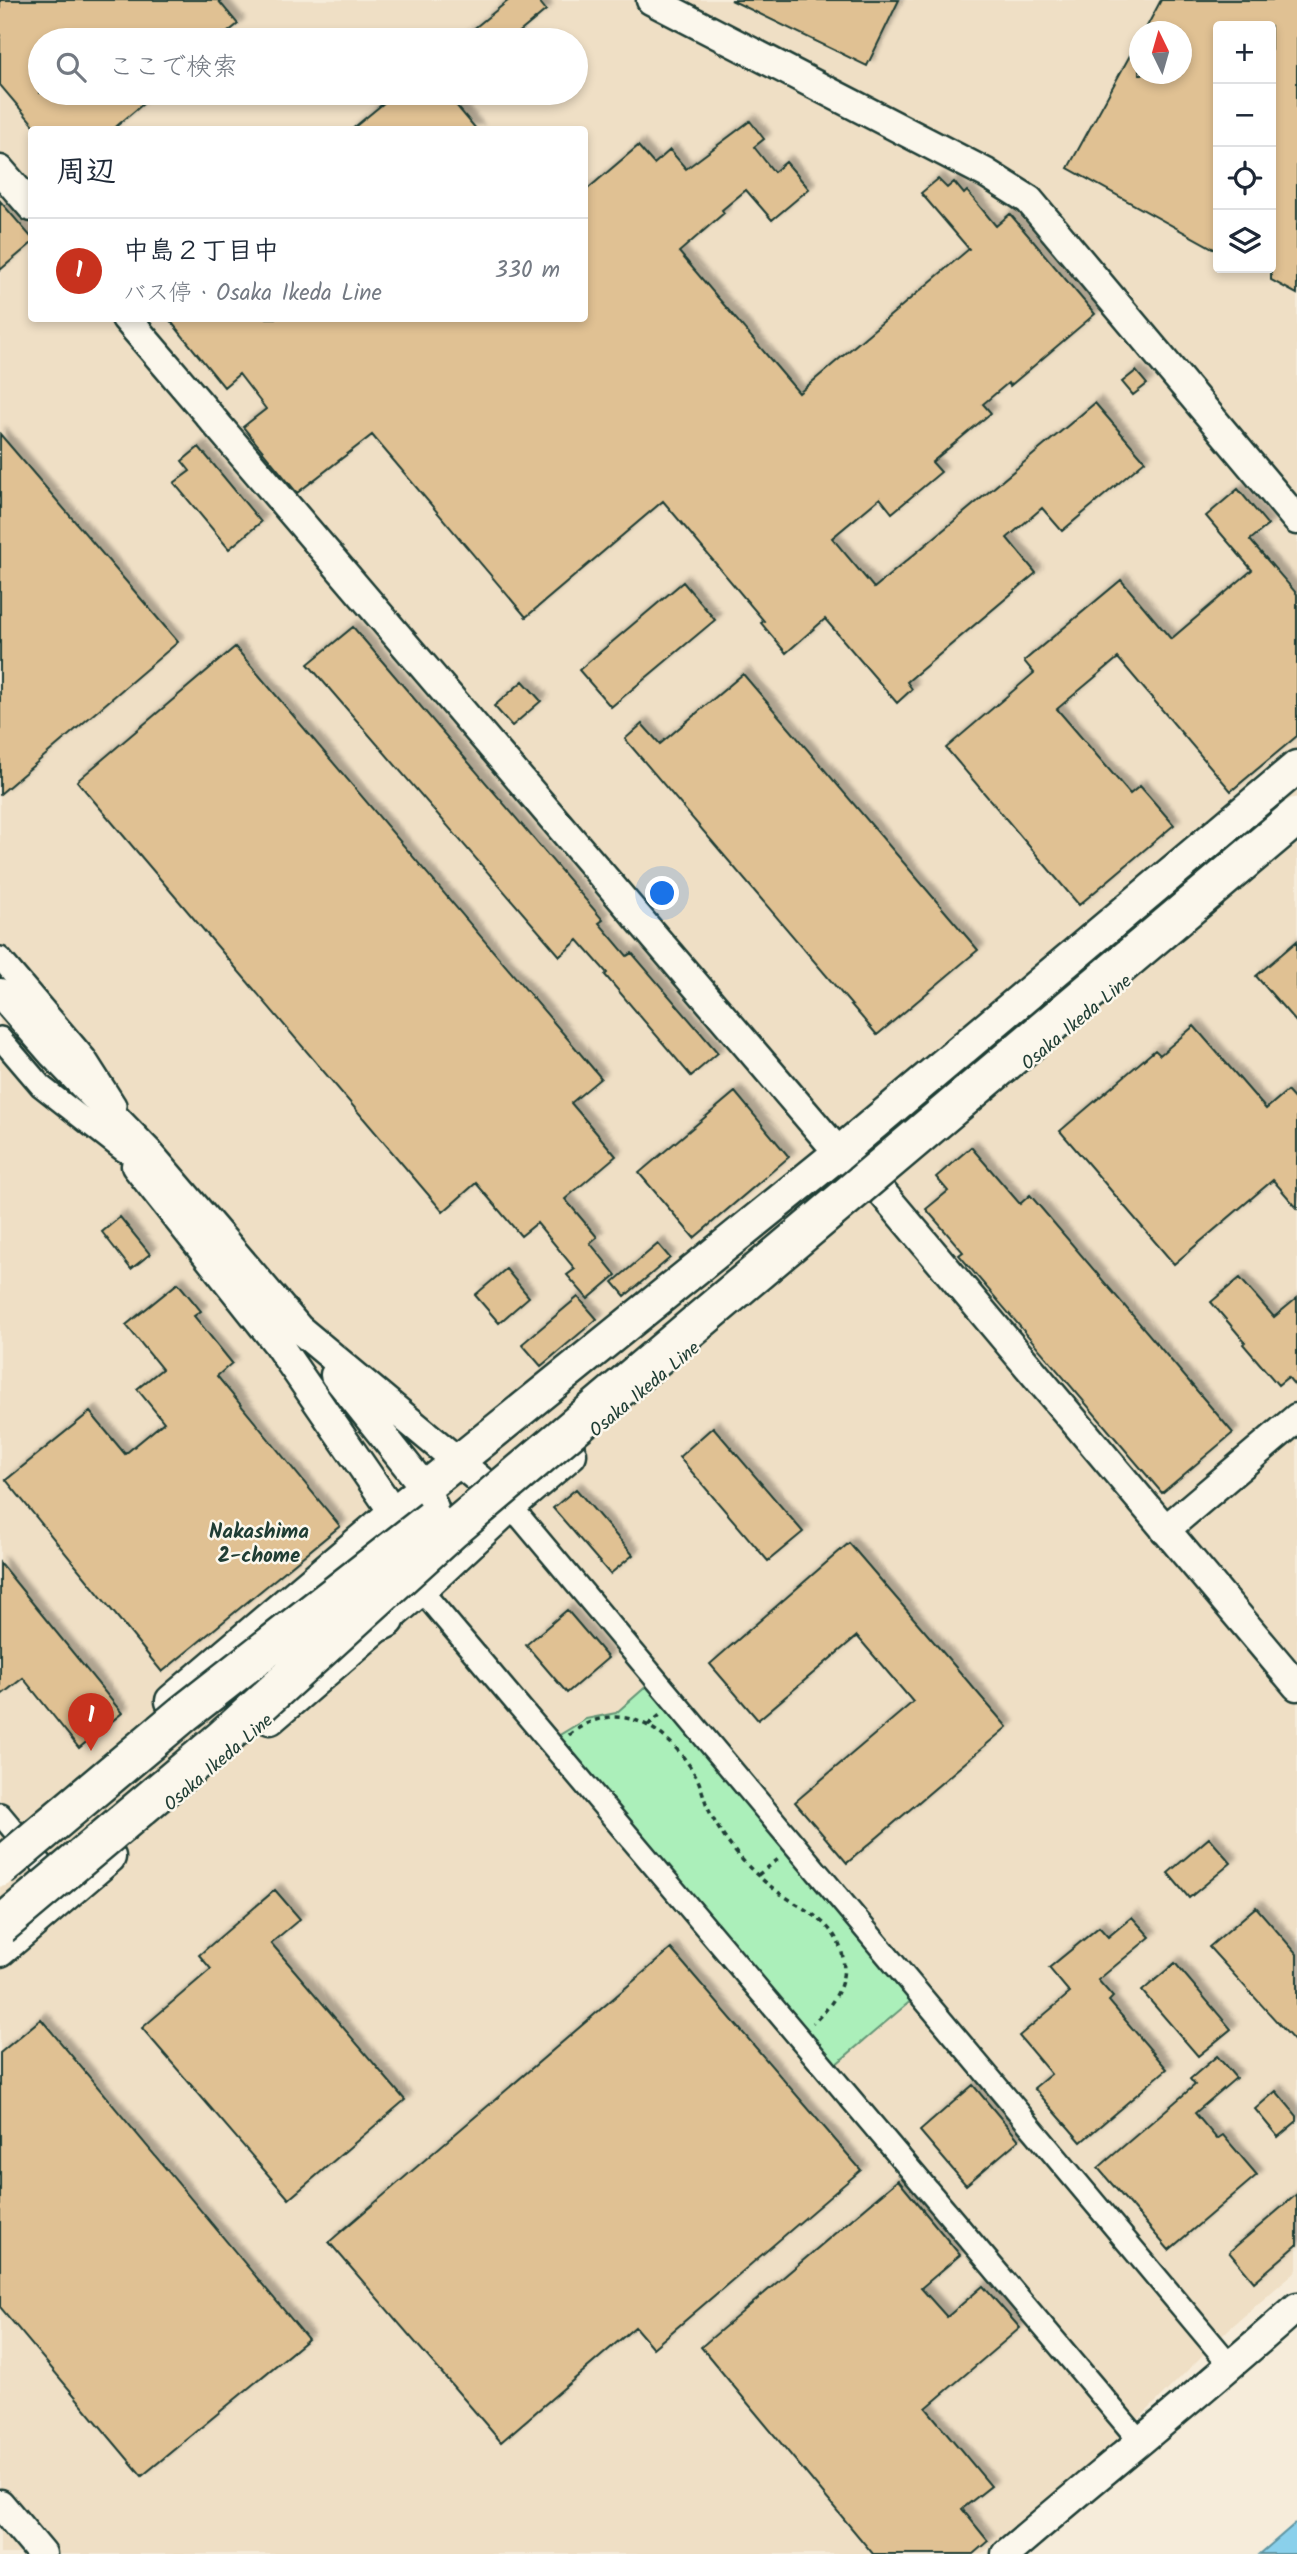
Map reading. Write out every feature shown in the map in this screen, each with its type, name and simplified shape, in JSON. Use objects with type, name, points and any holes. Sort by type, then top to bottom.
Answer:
[{"type":"highway","points":[[0,1868],[183,1714],[434,1517],[1297,789]]},
{"type":"highway","points":[[0,1926],[222,1739],[452,1530],[1297,816]]},
{"type":"highway","points":[[0,1900],[237,1700],[291,1659],[386,1619]]},
{"type":"main road","points":[[5,1832],[839,1153],[1297,767]]},
{"type":"main road","name":"Osaka Ikeda Line","points":[[0,1950],[386,1619],[510,1505],[1297,837]]},
{"type":"street","points":[[651,0],[986,173],[1029,201],[1297,520]]},
{"type":"street","points":[[0,170],[28,202]]},
{"type":"street","points":[[129,322],[839,1153],[880,1190],[1297,1686]]},
{"type":"street","points":[[0,958],[85,1058],[130,1145],[277,1343],[394,1513],[420,1589],[1139,2440]]},
{"type":"street","points":[[0,993],[130,1145],[299,1329],[425,1488],[435,1510],[439,1538],[434,1563],[420,1589]]},
{"type":"street","points":[[0,1038],[41,1086],[130,1145]]},
{"type":"street","points":[[299,1329],[510,1505],[1231,2366]]},
{"type":"street","points":[[1165,1530],[1297,1418]]},
{"type":"street","points":[[5,1832],[67,1894]]},
{"type":"street","points":[[1006,2554],[1139,2440],[1231,2366],[1297,2307]]},
{"type":"street","points":[[0,2504],[42,2554]]},
{"type":"path","points":[[554,1748],[576,1730],[598,1719],[622,1717],[648,1725],[672,1745],[695,1773],[720,1833],[758,1875],[821,1920],[837,1940],[842,1952],[843,1978],[833,2002],[798,2036]]},
{"type":"path","points":[[648,1725],[658,1717]]},
{"type":"path","points":[[758,1875],[776,1861]]},
{"type":"shaded area","points":[[0,0],[1297,0],[1297,2270],[1229,2329],[1110,2448],[982,2554],[0,2554]]},
{"type":"green space","points":[[649,1684],[913,1999],[835,2065],[558,1736],[586,1719],[616,1713]]},
{"type":"water","points":[[1297,2522],[1297,2554],[1260,2554]]},
{"type":"building","points":[[0,0],[218,0],[238,24],[233,28],[28,28],[28,105],[142,105],[117,126],[35,126],[0,85]]},
{"type":"building","points":[[509,0],[538,0],[546,10],[524,28],[475,28]]},
{"type":"building","points":[[731,0],[899,0],[867,66]]},
{"type":"building","points":[[1161,0],[1297,0],[1297,294],[1271,280],[1271,273],[1276,273],[1276,21],[1213,21],[1213,248],[1068,168],[1129,57],[1129,84],[1192,84],[1192,21],[1150,21]]},
{"type":"building","points":[[381,105],[456,105],[474,126],[356,126]]},
{"type":"building","points":[[750,121],[764,139],[754,147],[774,172],[786,162],[809,189],[772,220],[746,190],[679,252],[799,393],[969,249],[921,193],[938,179],[947,188],[954,182],[964,194],[967,191],[996,226],[1010,214],[1095,314],[1010,386],[1008,383],[983,404],[991,413],[932,462],[941,472],[892,513],[880,498],[832,538],[874,588],[1095,403],[1145,461],[1062,531],[1042,508],[1007,538],[1036,573],[907,682],[912,689],[897,703],[825,619],[786,653],[761,623],[764,621],[663,501],[526,617],[372,435],[297,493],[243,427],[266,409],[239,374],[224,387],[171,322],[588,322],[588,189],[638,146],[654,164],[670,150],[686,169]]},
{"type":"building","points":[[0,201],[28,233],[28,246],[0,270]]},
{"type":"building","points":[[1136,371],[1147,384],[1133,395],[1122,382]]},
{"type":"building","points":[[0,434],[178,642],[0,794]]},
{"type":"building","points":[[199,447],[261,522],[229,549],[174,483],[190,471],[182,461]]},
{"type":"building","points":[[1238,489],[1268,525],[1250,540],[1297,594],[1297,736],[1231,791],[1118,658],[1057,709],[1130,794],[1140,786],[1174,825],[1079,905],[946,748],[1034,673],[1024,661],[1121,580],[1171,639],[1252,570],[1206,516]]},
{"type":"building","points":[[683,582],[715,620],[611,707],[579,670]]},
{"type":"building","points":[[353,627],[603,920],[599,923],[627,956],[632,953],[718,1053],[691,1076],[578,940],[560,956],[308,664]]},
{"type":"building","points":[[235,647],[601,1078],[571,1103],[616,1156],[565,1199],[597,1237],[590,1243],[616,1275],[588,1299],[567,1275],[575,1269],[537,1223],[521,1236],[476,1183],[443,1212],[77,781]]},
{"type":"building","points":[[743,674],[978,950],[877,1035],[625,739],[642,724],[660,744]]},
{"type":"building","points":[[523,681],[541,701],[512,726],[494,706]]},
{"type":"building","points":[[1297,941],[1297,1023],[1256,976]]},
{"type":"building","points":[[1194,1026],[1266,1109],[1287,1091],[1297,1102],[1297,1208],[1273,1180],[1174,1264],[1060,1131],[1155,1050],[1160,1055]]},
{"type":"building","points":[[735,1092],[789,1157],[694,1238],[639,1173]]},
{"type":"building","points":[[971,1147],[1020,1204],[1030,1195],[1233,1433],[1162,1493],[959,1255],[963,1252],[926,1209],[948,1191],[936,1177]]},
{"type":"building","points":[[120,1217],[150,1254],[131,1269],[102,1232]]},
{"type":"building","points":[[658,1244],[670,1258],[625,1296],[613,1282]]},
{"type":"building","points":[[506,1269],[529,1297],[499,1323],[475,1295]]},
{"type":"building","points":[[1240,1278],[1274,1317],[1297,1298],[1297,1388],[1288,1377],[1278,1385],[1211,1302]]},
{"type":"building","points":[[178,1283],[201,1311],[194,1316],[232,1363],[217,1376],[340,1526],[162,1672],[6,1480],[90,1412],[125,1454],[164,1422],[137,1389],[162,1369],[126,1325]]},
{"type":"building","points":[[578,1297],[597,1319],[541,1366],[522,1344]]},
{"type":"building","points":[[713,1427],[803,1532],[768,1561],[679,1457]]},
{"type":"building","points":[[576,1489],[633,1555],[610,1574],[553,1508]]},
{"type":"building","points":[[849,1543],[1007,1727],[847,1863],[795,1802],[913,1702],[857,1636],[758,1720],[710,1664]]},
{"type":"building","points":[[0,1563],[122,1713],[79,1748],[23,1678],[0,1696]]},
{"type":"building","points":[[567,1610],[608,1658],[567,1693],[526,1645]]},
{"type":"building","points":[[1209,1838],[1231,1863],[1189,1898],[1168,1873]]},
{"type":"building","points":[[275,1890],[300,1919],[271,1943],[405,2100],[289,2199],[142,2028],[211,1969],[199,1955]]},
{"type":"building","points":[[1256,1907],[1297,1954],[1297,2044],[1209,1947]]},
{"type":"building","points":[[1132,1917],[1150,1937],[1098,1980],[1113,1997],[1109,2001],[1167,2069],[1081,2142],[1034,2088],[1051,2074],[1019,2036],[1070,1993],[1049,1968],[1099,1927],[1108,1937]]},
{"type":"building","points":[[671,1949],[861,2170],[653,2348],[635,2327],[501,2442],[329,2242]]},
{"type":"building","points":[[1175,1963],[1231,2029],[1198,2056],[1142,1991]]},
{"type":"building","points":[[41,2019],[308,2339],[142,2476],[0,2307],[0,2053]]},
{"type":"building","points":[[1217,2056],[1236,2078],[1195,2113],[1217,2139],[1223,2135],[1257,2175],[1169,2250],[1098,2168],[1195,2085],[1190,2079]]},
{"type":"building","points":[[973,2085],[1019,2140],[966,2185],[920,2131]]},
{"type":"building","points":[[1276,2091],[1297,2116],[1297,2121],[1278,2137],[1255,2109]]},
{"type":"building","points":[[898,2180],[960,2255],[921,2288],[947,2317],[983,2286],[1020,2328],[926,2408],[991,2486],[962,2509],[988,2541],[973,2554],[873,2554],[701,2347]]},
{"type":"building","points":[[1297,2194],[1297,2245],[1254,2282],[1229,2252]]},
{"type":"place","name":"中島２丁目中","points":[[91,1751]]},
{"type":"district","name":"Nakashima 2-chome","points":[[259,1544]]}]
